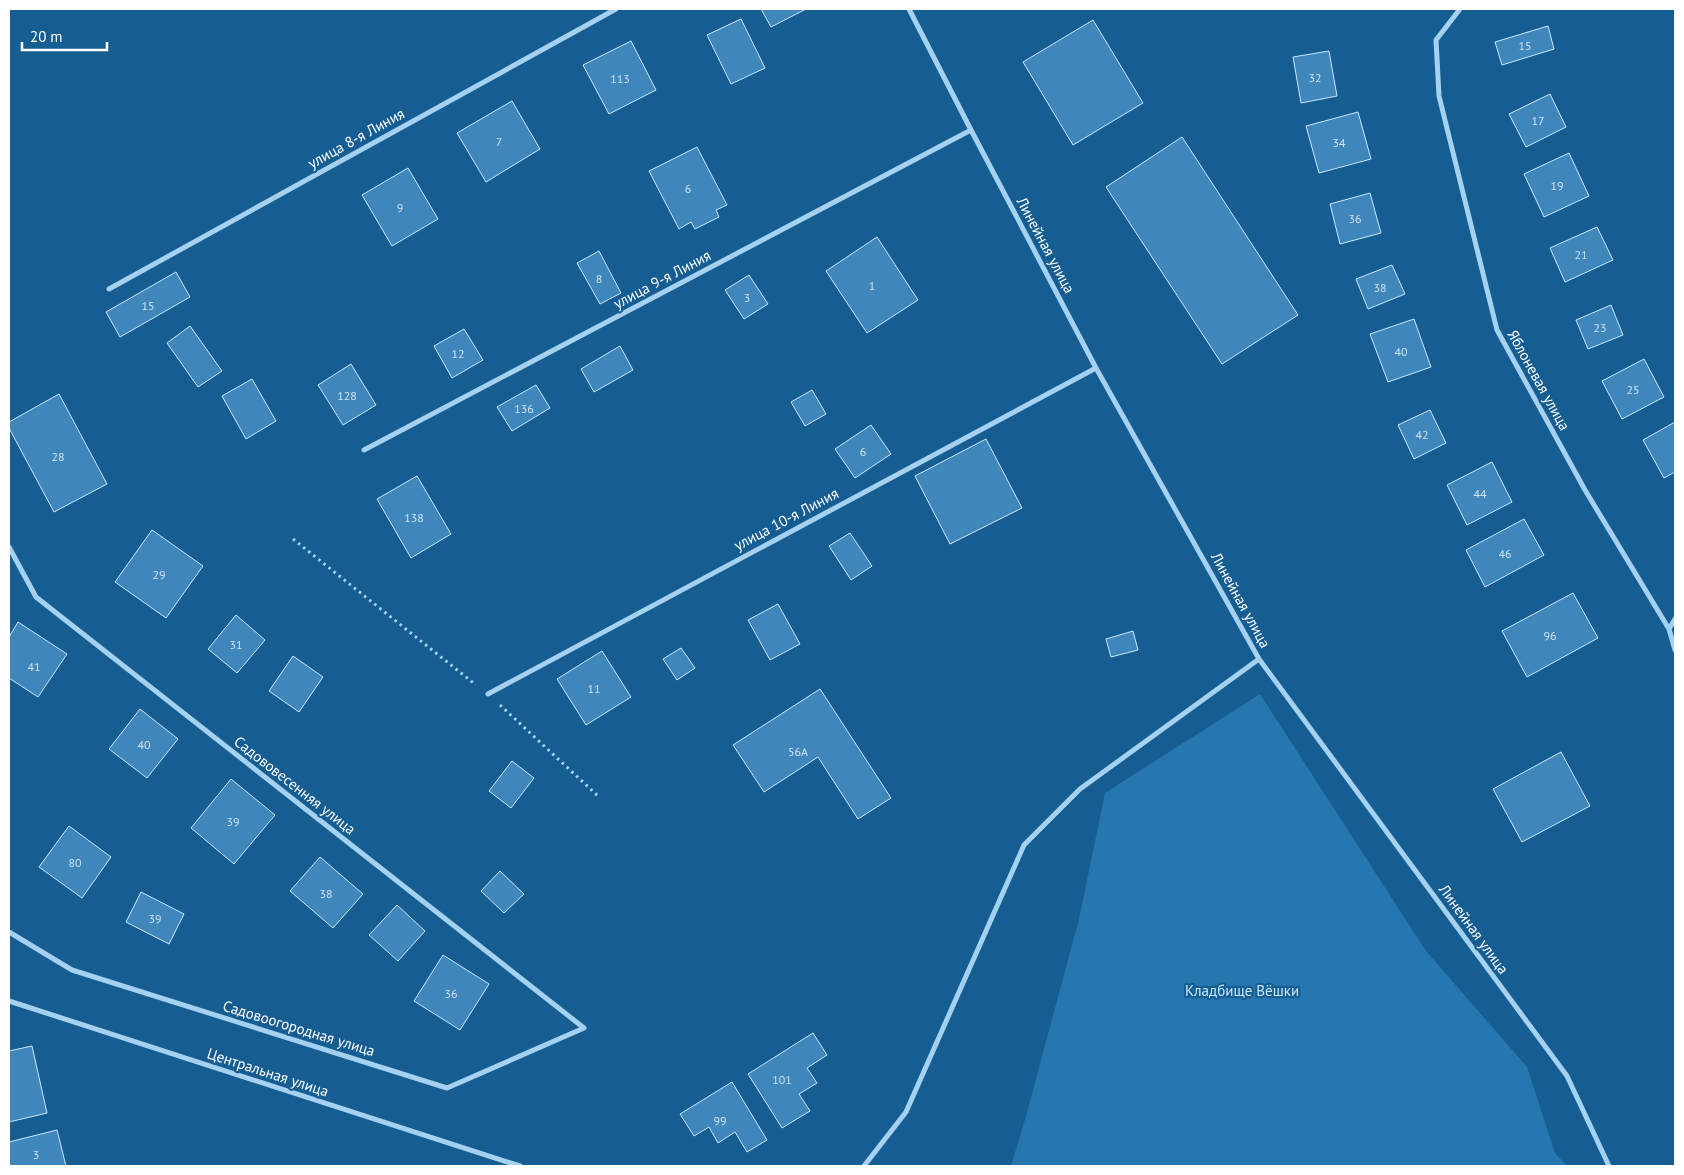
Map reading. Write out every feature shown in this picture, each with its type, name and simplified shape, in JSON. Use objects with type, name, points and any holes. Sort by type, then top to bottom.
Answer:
[{"type":"street","name":"улица 8-я Линия","points":[[109,289],[616,9]]},
{"type":"street","name":"Линейная улица","points":[[909,9],[1096,368],[1259,659],[1567,1076],[1609,1166]]},
{"type":"street","name":"Яблоневая улица","points":[[1460,9],[1436,40],[1439,96],[1497,330],[1585,490],[1668,629],[1675,650]]},
{"type":"street","name":"улица 9-я Линия","points":[[364,450],[971,130]]},
{"type":"street","name":"улица 10-я Линия","points":[[488,694],[1096,368]]},
{"type":"street","name":"Садововесенняя улица","points":[[9,547],[36,597],[584,1028]]},
{"type":"street","points":[[1668,629],[1675,619]]},
{"type":"street","points":[[864,1166],[906,1112],[1024,845],[1080,789],[1259,659]]},
{"type":"street","name":"Садовоогородная улица","points":[[9,932],[72,970],[447,1088],[584,1028]]},
{"type":"street","name":"Центральная улица","points":[[9,1002],[520,1166]]},
{"type":"path","points":[[293,539],[488,694],[598,796]]},
{"type":"green space","name":"Кладбище Вёшки","points":[[1260,694],[1426,951],[1527,1067],[1555,1153],[1567,1166],[1011,1166],[1079,919],[1105,793]]},
{"type":"building","points":[[761,9],[806,9],[771,27]]},
{"type":"building","points":[[741,19],[765,68],[731,84],[707,35]]},
{"type":"building","points":[[1093,20],[1143,103],[1073,145],[1023,62]]},
{"type":"building","points":[[1548,26],[1554,49],[1502,65],[1495,42]]},
{"type":"building","points":[[631,41],[656,90],[609,114],[583,65]]},
{"type":"building","points":[[1329,51],[1337,96],[1301,103],[1293,57]]},
{"type":"building","points":[[1550,94],[1566,127],[1526,147],[1509,114]]},
{"type":"building","points":[[512,101],[540,149],[486,182],[457,133]]},
{"type":"building","points":[[1358,112],[1371,159],[1319,173],[1306,126]]},
{"type":"building","points":[[1182,137],[1298,315],[1222,364],[1106,187]]},
{"type":"building","points":[[697,147],[727,205],[716,210],[719,217],[695,229],[691,222],[679,229],[649,171]]},
{"type":"building","points":[[1569,153],[1589,196],[1544,217],[1524,174]]},
{"type":"building","points":[[408,168],[438,219],[392,246],[362,195]]},
{"type":"building","points":[[1370,193],[1381,233],[1340,244],[1330,204]]},
{"type":"building","points":[[1597,227],[1613,260],[1565,282],[1550,248]]},
{"type":"building","points":[[877,237],[918,300],[867,333],[826,271]]},
{"type":"building","points":[[599,251],[621,293],[600,304],[577,263]]},
{"type":"building","points":[[1392,265],[1405,294],[1368,309],[1356,279]]},
{"type":"building","points":[[176,272],[190,297],[120,337],[106,312]]},
{"type":"building","points":[[749,275],[768,304],[744,319],[725,290]]},
{"type":"building","points":[[1611,305],[1623,335],[1588,349],[1576,320]]},
{"type":"building","points":[[1414,319],[1431,367],[1388,382],[1370,334]]},
{"type":"building","points":[[190,326],[222,371],[198,387],[167,343]]},
{"type":"building","points":[[464,329],[483,360],[452,378],[434,346]]},
{"type":"building","points":[[620,346],[633,370],[594,392],[581,369]]},
{"type":"building","points":[[1644,359],[1664,397],[1622,419],[1602,381]]},
{"type":"building","points":[[351,364],[376,405],[343,425],[318,385]]},
{"type":"building","points":[[252,379],[276,421],[246,439],[222,396]]},
{"type":"building","points":[[536,385],[550,408],[512,431],[497,407]]},
{"type":"building","points":[[812,390],[826,414],[805,426],[791,402]]},
{"type":"building","points":[[59,394],[107,484],[54,512],[9,428],[9,422]]},
{"type":"building","points":[[1430,410],[1446,443],[1414,459],[1398,425]]},
{"type":"building","points":[[1675,422],[1675,472],[1664,478],[1643,440]]},
{"type":"building","points":[[871,425],[891,454],[855,478],[835,449]]},
{"type":"building","points":[[986,439],[1022,508],[950,544],[915,476]]},
{"type":"building","points":[[1492,462],[1512,502],[1467,525],[1447,485]]},
{"type":"building","points":[[417,476],[451,534],[411,558],[377,499]]},
{"type":"building","points":[[1524,519],[1544,555],[1485,587],[1466,550]]},
{"type":"building","points":[[152,530],[203,566],[166,618],[115,582]]},
{"type":"building","points":[[850,533],[872,566],[851,580],[829,546]]},
{"type":"building","points":[[1573,593],[1598,638],[1527,677],[1502,631]]},
{"type":"building","points":[[778,604],[800,644],[770,660],[748,620]]},
{"type":"building","points":[[236,615],[265,640],[237,673],[208,649]]},
{"type":"building","points":[[18,622],[67,654],[38,697],[9,678],[9,637]]},
{"type":"building","points":[[1133,631],[1138,650],[1111,657],[1106,639]]},
{"type":"building","points":[[681,648],[695,668],[677,680],[663,659]]},
{"type":"building","points":[[602,651],[631,697],[586,725],[557,679]]},
{"type":"building","points":[[293,656],[323,677],[299,712],[269,691]]},
{"type":"building","points":[[820,689],[891,798],[858,819],[818,757],[764,792],[733,745]]},
{"type":"building","points":[[140,709],[178,739],[147,778],[109,749]]},
{"type":"building","points":[[1561,752],[1590,806],[1522,842],[1493,789]]},
{"type":"building","points":[[512,761],[534,778],[511,808],[489,791]]},
{"type":"building","points":[[231,779],[275,815],[234,864],[191,828]]},
{"type":"building","points":[[69,826],[111,857],[82,898],[39,867]]},
{"type":"building","points":[[320,857],[363,894],[333,928],[290,891]]},
{"type":"building","points":[[500,871],[524,894],[504,913],[481,891]]},
{"type":"building","points":[[141,892],[184,914],[169,944],[126,922]]},
{"type":"building","points":[[397,905],[425,931],[398,961],[369,935]]},
{"type":"building","points":[[443,955],[489,984],[460,1030],[414,1001]]},
{"type":"building","points":[[813,1033],[827,1055],[807,1068],[817,1083],[799,1094],[810,1111],[782,1128],[748,1074]]},
{"type":"building","points":[[32,1046],[47,1113],[9,1122],[9,1051]]},
{"type":"building","points":[[732,1082],[767,1140],[747,1152],[735,1132],[718,1143],[709,1127],[694,1136],[680,1114]]},
{"type":"building","points":[[57,1130],[66,1166],[9,1166],[9,1142]]}]
